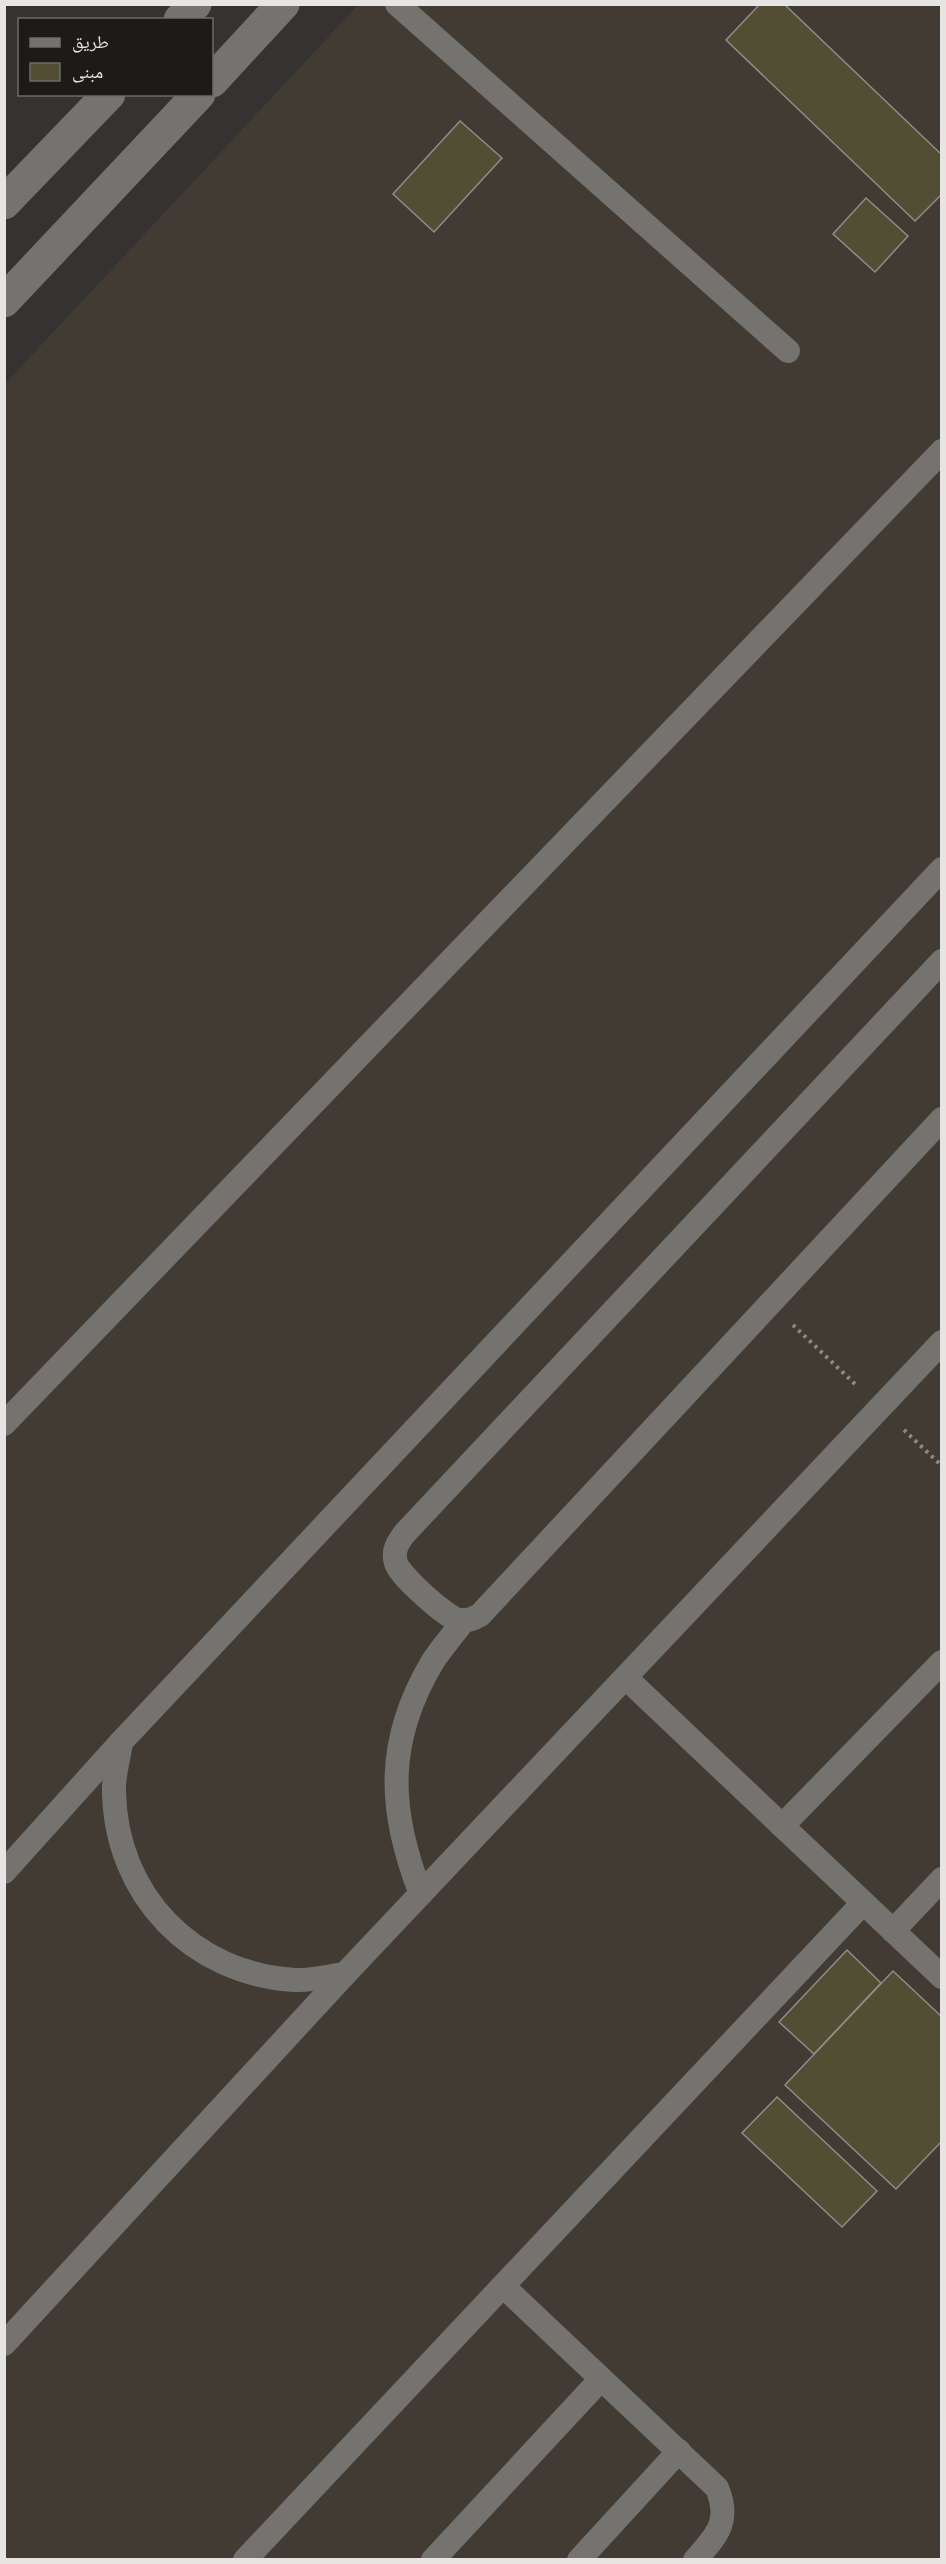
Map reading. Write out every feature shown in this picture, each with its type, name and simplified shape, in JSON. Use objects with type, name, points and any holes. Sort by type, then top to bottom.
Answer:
[{"type":"street","points":[[182,18],[195,4]]},
{"type":"street","points":[[213,80],[283,4]]},
{"type":"street","points":[[4,204],[107,96]]},
{"type":"street","points":[[4,301],[197,96]]},
{"type":"lane","points":[[397,4],[788,351]]},
{"type":"lane","points":[[4,1424],[942,451]]},
{"type":"lane","points":[[4,1872],[122,1742],[942,869]]},
{"type":"lane","points":[[942,961],[399,1539],[394,1555],[399,1570],[449,1616],[464,1620],[473,1619],[487,1610],[942,1119]]},
{"type":"lane","points":[[4,2344],[345,1974],[942,1342]]},
{"type":"lane","points":[[421,1894],[406,1856],[398,1816],[396,1775],[402,1735],[415,1696],[434,1660],[464,1620]]},
{"type":"lane","points":[[782,1826],[942,1662]]},
{"type":"lane","points":[[626,1678],[942,1977]]},
{"type":"lane","points":[[122,1742],[114,1791],[119,1839],[136,1884],[165,1923],[204,1953],[248,1972],[296,1980],[345,1974]]},
{"type":"lane","points":[[893,1931],[942,1880]]},
{"type":"lane","points":[[245,2559],[863,1904]]},
{"type":"lane","points":[[502,2286],[717,2488],[722,2501],[723,2515],[720,2529],[695,2559]]},
{"type":"lane","points":[[433,2559],[601,2379]]},
{"type":"lane","points":[[579,2559],[679,2451]]},
{"type":"shaded area","points":[[358,5],[941,5],[941,2559],[5,2559],[4,385]]},
{"type":"building","points":[[760,4],[784,4],[942,155],[942,194],[915,221],[726,40]]},
{"type":"building","points":[[460,121],[502,158],[434,232],[393,194]]},
{"type":"building","points":[[866,198],[908,236],[875,272],[833,234]]},
{"type":"building","points":[[847,1950],[881,1983],[814,2054],[779,2022]]},
{"type":"building","points":[[893,1971],[942,2017],[942,2141],[896,2189],[785,2085]]},
{"type":"building","points":[[777,2097],[877,2191],[842,2227],[742,2133]]}]
